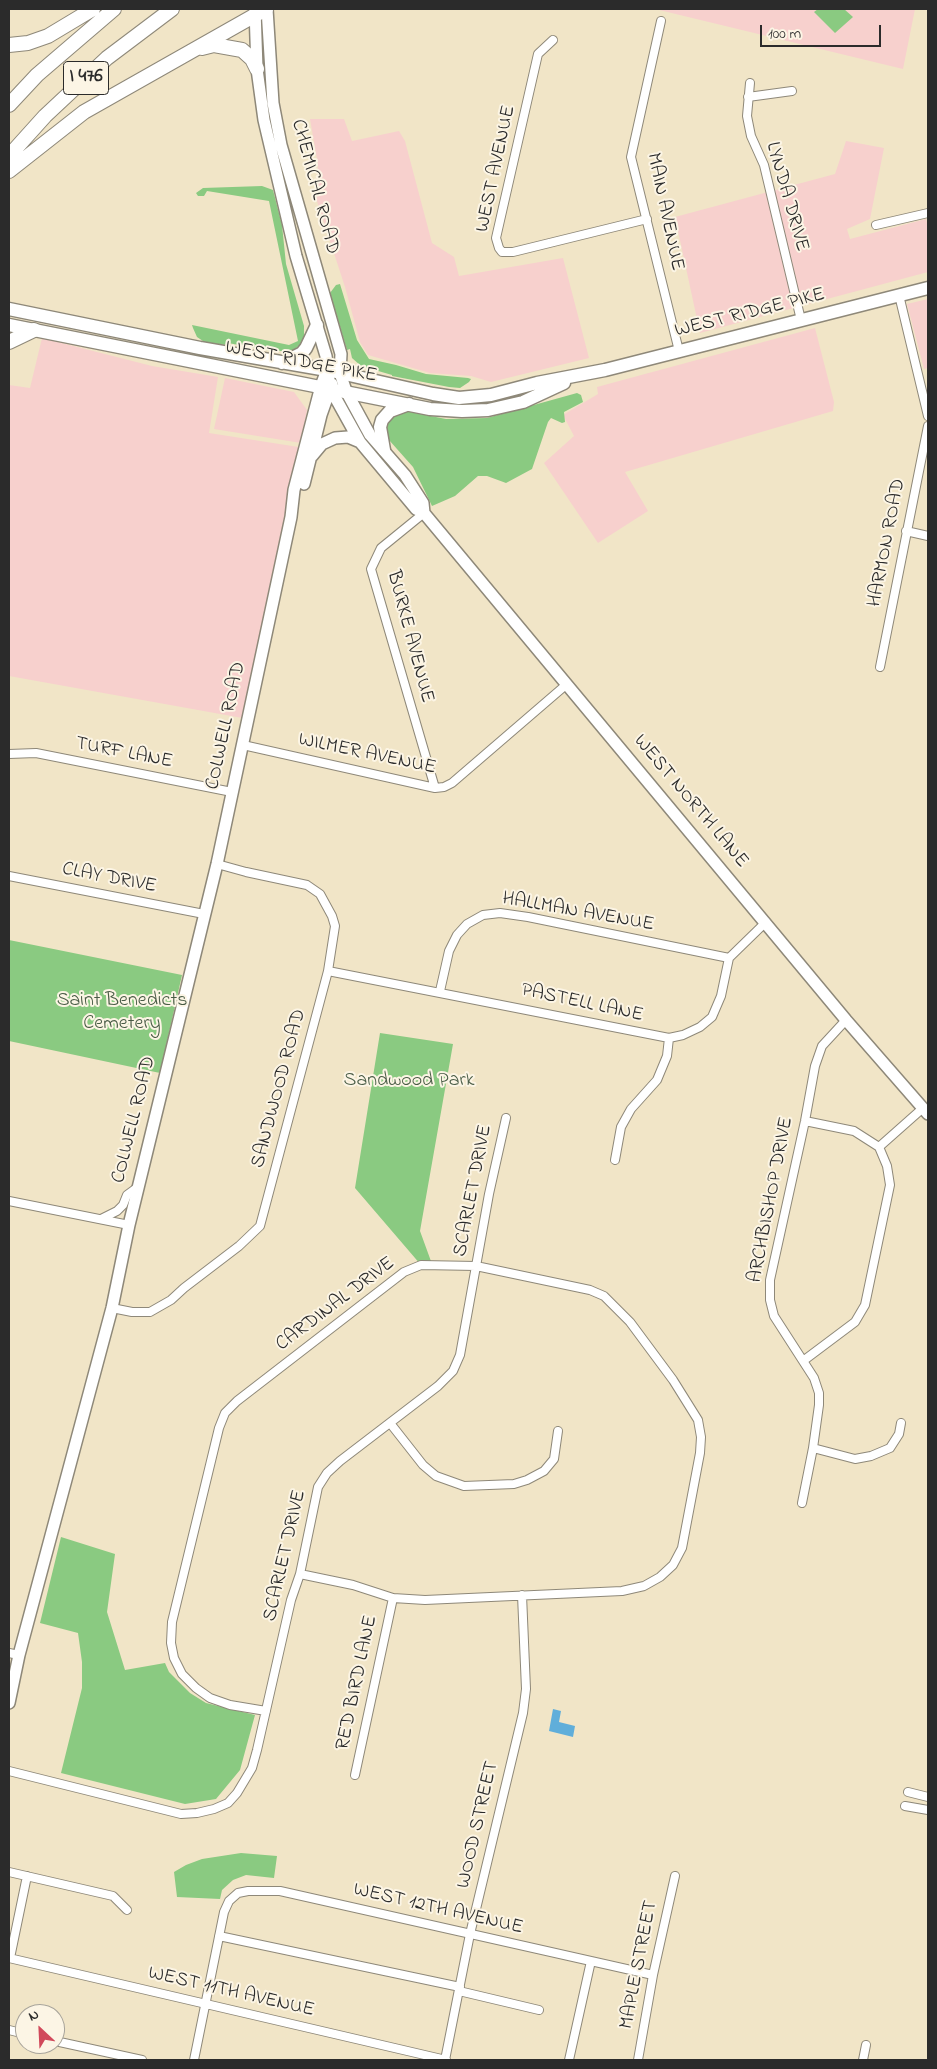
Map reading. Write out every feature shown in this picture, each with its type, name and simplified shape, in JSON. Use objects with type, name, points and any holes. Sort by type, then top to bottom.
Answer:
[{"type":"highway","points":[[9,45],[48,36],[93,9]]},
{"type":"highway","name":"I 476","points":[[9,105],[37,75],[114,9]]},
{"type":"highway","name":"I 476","points":[[9,156],[45,116],[107,58],[172,9]]},
{"type":"highway","points":[[9,171],[84,112],[258,11]]},
{"type":"highway","points":[[194,49],[214,45],[242,50],[252,59],[256,69]]},
{"type":"highway","points":[[9,342],[34,330]]},
{"type":"main road","name":"CHEMICAL ROAD","points":[[258,11],[256,69],[264,120],[296,256],[326,356],[327,370]]},
{"type":"main road","name":"CHEMICAL ROAD","points":[[258,11],[281,145],[341,354],[340,373]]},
{"type":"main road","name":"WEST RIDGE PIKE","points":[[9,309],[193,347],[327,370],[459,398],[491,395],[537,383],[582,375],[928,288]]},
{"type":"main road","name":"WEST RIDGE PIKE","points":[[9,325],[430,409],[462,412],[488,410],[523,402],[582,375]]},
{"type":"main road","points":[[282,363],[302,353],[317,325]]},
{"type":"main road","name":"WEST NORTH LANE","points":[[327,370],[326,387],[360,442],[416,509],[424,513],[846,1020],[926,1111]]},
{"type":"main road","points":[[326,387],[340,373]]},
{"type":"main road","name":"WEST NORTH LANE","points":[[340,373],[346,391],[370,435],[405,475],[423,503],[424,513]]},
{"type":"main road","name":"COLWELL ROAD","points":[[292,513],[302,492],[326,387]]},
{"type":"main road","name":"COLWELL ROAD","points":[[9,1704],[14,1654],[112,1308],[128,1225],[217,864],[292,513],[294,490],[326,387]]},
{"type":"main road","points":[[384,450],[380,427],[382,420],[390,411],[409,404]]},
{"type":"main road","points":[[311,457],[322,444],[336,438],[348,437],[360,442]]},
{"type":"street","name":"MAIN AVENUE","points":[[661,21],[631,157],[679,351]]},
{"type":"street","name":"WEST AVENUE","points":[[553,40],[538,54],[496,238],[498,248],[502,252],[514,252],[647,219]]},
{"type":"street","name":"LYNDA DRIVE","points":[[750,83],[747,116],[752,136],[764,165],[801,320]]},
{"type":"street","points":[[748,97],[792,91]]},
{"type":"street","points":[[876,225],[928,213]]},
{"type":"street","points":[[899,295],[928,416]]},
{"type":"street","name":"HARMON ROAD","points":[[880,667],[928,426]]},
{"type":"street","name":"BURKE AVENUE","points":[[424,513],[381,548],[371,568],[435,788]]},
{"type":"street","points":[[906,531],[928,536]]},
{"type":"street","name":"WILMER AVENUE","points":[[243,745],[435,788],[444,787],[452,783],[567,684]]},
{"type":"street","name":"TURF LANE","points":[[9,754],[36,753],[232,792]]},
{"type":"street","name":"SANDWOOD ROAD","points":[[112,1308],[132,1312],[150,1312],[171,1300],[239,1246],[260,1226],[328,970],[334,926],[330,911],[320,894],[307,885],[217,864]]},
{"type":"street","name":"CLAY DRIVE","points":[[9,876],[204,914]]},
{"type":"street","name":"HALLMAN AVENUE","points":[[440,991],[449,951],[456,935],[467,924],[483,915],[500,913],[729,958]]},
{"type":"street","points":[[729,958],[766,922]]},
{"type":"street","name":"PASTELL LANE","points":[[328,970],[669,1038],[683,1035],[700,1027],[712,1017],[721,996],[729,958]]},
{"type":"street","name":"ARCHBISHOP DRIVE","points":[[802,1503],[813,1448],[819,1406],[818,1393],[814,1378],[774,1316],[770,1300],[770,1280],[805,1121],[815,1066],[822,1046],[846,1020]]},
{"type":"street","points":[[616,1160],[621,1127],[631,1109],[657,1080],[667,1056],[669,1038]]},
{"type":"street","points":[[878,1147],[926,1111]]},
{"type":"street","name":"SCARLET DRIVE","points":[[9,1771],[181,1814],[206,1811],[228,1803],[237,1794],[252,1768],[292,1600],[300,1574],[318,1487],[327,1474],[340,1462],[438,1386],[453,1371],[460,1355],[506,1118]]},
{"type":"street","points":[[803,1361],[855,1322],[865,1305],[890,1185],[887,1166],[878,1147],[854,1132],[805,1121]]},
{"type":"street","points":[[100,1219],[117,1211],[123,1205],[127,1195],[138,1187]]},
{"type":"street","points":[[9,1201],[128,1225]]},
{"type":"street","name":"CARDINAL DRIVE","points":[[266,1710],[230,1705],[210,1698],[196,1688],[182,1674],[174,1658],[171,1643],[172,1622],[219,1428],[226,1414],[237,1401],[404,1272],[421,1265],[476,1266],[590,1290],[604,1296],[630,1322],[673,1380],[698,1420],[700,1454],[682,1548],[673,1564],[660,1577],[644,1586],[622,1591],[425,1600],[393,1598],[353,1584],[300,1574]]},
{"type":"street","points":[[390,1423],[423,1465],[436,1476],[464,1486],[514,1484],[544,1471],[554,1459],[558,1430]]},
{"type":"street","points":[[813,1448],[855,1459],[871,1456],[890,1448],[899,1434],[901,1423]]},
{"type":"street","name":"WOOD STREET","points":[[445,2060],[470,1934],[523,1713],[526,1690],[522,1595]]},
{"type":"street","name":"RED BIRD LANE","points":[[355,1775],[393,1598]]},
{"type":"street","points":[[908,1792],[928,1796]]},
{"type":"street","points":[[905,1806],[928,1810]]},
{"type":"street","points":[[9,1872],[113,1896],[127,1910]]},
{"type":"street","points":[[9,1958],[27,1876]]},
{"type":"street","name":"MAPLE STREET","points":[[638,2060],[653,1975],[675,1876]]},
{"type":"street","name":"WEST 12TH AVENUE","points":[[219,1936],[224,1912],[229,1901],[238,1893],[248,1891],[280,1891],[653,1975]]},
{"type":"street","points":[[194,2060],[219,1936],[459,1989],[539,2010]]},
{"type":"street","name":"WEST 11TH AVENUE","points":[[9,1958],[445,2060]]},
{"type":"street","points":[[569,2060],[592,1961]]},
{"type":"street","points":[[65,2043],[142,2060]]},
{"type":"street","points":[[863,2060],[866,2045]]},
{"type":"shaded area","points":[[655,9],[915,9],[903,69]]},
{"type":"shaded area","points":[[310,119],[344,119],[352,141],[399,131],[405,141],[432,243],[454,257],[459,276],[563,258],[589,358],[491,382],[471,376],[430,373],[368,355],[360,342],[345,287],[315,195],[318,165]]},
{"type":"shaded area","points":[[846,141],[884,148],[870,219],[847,229],[850,239],[926,219],[928,227],[928,272],[700,333],[675,217],[835,174]]},
{"type":"shaded area","points":[[928,299],[928,368],[924,369],[907,304]]},
{"type":"shaded area","points":[[815,328],[834,402],[833,411],[625,472],[648,511],[598,543],[544,463],[574,436],[563,415],[598,394],[597,387]]},
{"type":"shaded area","points":[[42,338],[152,366],[218,377],[209,433],[305,448],[248,719],[9,676],[9,385],[30,388]]},
{"type":"shaded area","points":[[225,378],[294,392],[307,410],[301,443],[214,429]]},
{"type":"green space","points":[[818,9],[844,9],[853,17],[835,33],[814,12]]},
{"type":"green space","points":[[262,186],[273,190],[282,225],[286,264],[304,326],[304,342],[292,351],[272,351],[228,343],[227,345],[206,343],[197,337],[192,325],[289,345],[298,341],[269,201],[207,191],[204,196],[198,196],[196,193],[203,188]]},
{"type":"green space","points":[[340,284],[357,340],[369,359],[426,374],[468,378],[471,379],[469,382],[460,388],[449,387],[392,376],[361,366],[352,358],[350,349],[347,350],[330,293],[336,285]]},
{"type":"green space","points":[[577,393],[581,395],[583,402],[564,412],[565,422],[562,423],[551,418],[548,422],[532,469],[506,483],[487,476],[478,476],[455,496],[432,506],[413,467],[389,440],[386,433],[386,426],[390,417],[405,411],[446,419],[487,418]]},
{"type":"green space","name":"Saint Benedicts Cemetery","points":[[9,940],[182,975],[160,1073],[9,1041]]},
{"type":"green space","name":"Sandwood Park","points":[[380,1033],[453,1044],[420,1231],[432,1264],[421,1265],[355,1188]]},
{"type":"green space","points":[[61,1537],[115,1554],[107,1612],[125,1670],[165,1663],[169,1672],[190,1693],[206,1703],[255,1715],[240,1770],[216,1799],[185,1804],[61,1773],[82,1688],[82,1662],[78,1633],[40,1623]]},
{"type":"green space","points":[[241,1853],[277,1856],[274,1878],[246,1875],[233,1880],[222,1890],[220,1899],[177,1897],[174,1872],[202,1859]]},
{"type":"water","points":[[553,1709],[561,1711],[559,1722],[575,1726],[573,1737],[549,1731]]}]
